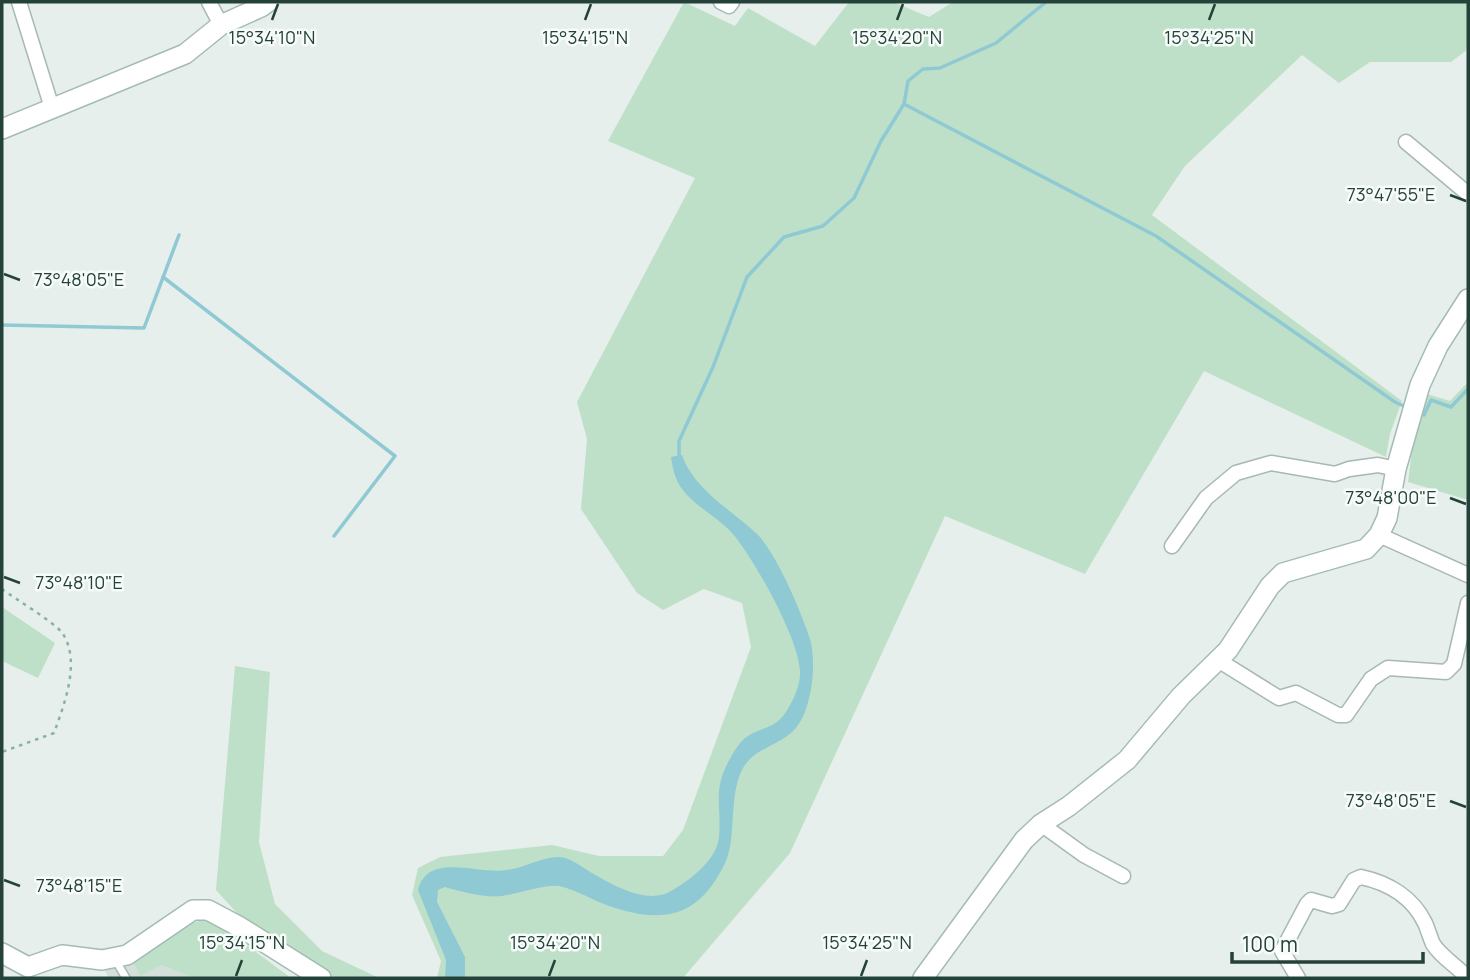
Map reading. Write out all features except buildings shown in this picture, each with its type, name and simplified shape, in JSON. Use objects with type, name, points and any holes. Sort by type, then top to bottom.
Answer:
[{"type":"street","points":[[19,2],[52,108]]},
{"type":"street","points":[[209,2],[221,25]]},
{"type":"street","points":[[2,129],[185,54],[221,25],[268,2]]},
{"type":"street","points":[[721,2],[729,6],[732,2]]},
{"type":"street","points":[[1406,142],[1468,194]]},
{"type":"street","points":[[923,978],[1024,840],[1041,824],[1069,806],[1127,760],[1181,696],[1228,650],[1270,586],[1283,573],[1366,550],[1379,535],[1387,518],[1397,465],[1420,385],[1438,346],[1468,299]]},
{"type":"street","points":[[1172,546],[1206,498],[1236,472],[1271,463],[1335,474],[1349,468],[1397,465]]},
{"type":"street","points":[[1379,535],[1468,575]]},
{"type":"street","points":[[1217,660],[1279,698],[1296,693],[1338,715],[1346,715],[1371,679],[1388,668],[1447,672],[1454,664],[1468,603]]},
{"type":"street","points":[[1041,824],[1083,855],[1123,876]]},
{"type":"street","points":[[1297,978],[1282,951],[1307,904],[1311,900],[1332,906],[1339,904],[1354,880],[1361,877],[1398,892],[1413,902],[1441,955],[1455,964],[1468,978]]},
{"type":"street","points":[[6,959],[28,967],[62,956],[102,960],[127,955],[193,910],[208,910],[321,978]]},
{"type":"lane","points":[[114,957],[125,978]]},
{"type":"path","points":[[2,589],[63,632],[72,656],[64,706],[54,733],[2,752]]},
{"type":"shaded area","points":[[132,959],[161,965],[193,978],[109,978],[105,971]]},
{"type":"green space","points":[[684,2],[735,26],[748,8],[815,46],[849,2],[893,2],[929,17],[953,2],[1468,2],[1468,49],[1451,62],[1370,62],[1339,83],[1302,55],[1185,166],[1152,215],[1402,401],[1390,434],[1386,457],[1204,371],[1085,574],[945,516],[790,853],[683,978],[437,978],[441,961],[412,895],[418,868],[440,857],[552,845],[599,856],[663,856],[683,830],[751,647],[742,603],[704,589],[663,610],[637,593],[581,509],[587,439],[577,402],[695,178],[608,141]]},
{"type":"green space","points":[[1468,382],[1468,500],[1408,482],[1414,434],[1427,394],[1450,401]]},
{"type":"green space","points":[[2,607],[55,643],[38,678],[2,661]]},
{"type":"green space","points":[[235,666],[270,672],[259,842],[275,904],[322,951],[379,978],[336,978],[253,931],[216,890]]},
{"type":"green space","points":[[202,920],[221,926],[291,978],[193,978],[161,965],[140,976],[132,959],[172,930]]},
{"type":"water","points":[[682,455],[688,468],[705,490],[758,535],[788,584],[812,649],[813,673],[805,711],[794,730],[755,755],[743,769],[735,794],[726,861],[716,880],[692,905],[679,912],[647,915],[609,906],[559,886],[495,896],[445,887],[438,890],[437,902],[465,957],[465,978],[445,978],[446,960],[418,890],[424,878],[432,871],[455,867],[507,870],[562,857],[628,891],[650,896],[671,891],[701,869],[717,846],[720,825],[719,788],[726,767],[739,744],[780,719],[794,698],[800,678],[799,661],[785,622],[763,580],[732,533],[693,501],[680,486],[671,457]]},
{"type":"waterway","points":[[679,459],[679,441],[713,367],[747,277],[784,237],[823,226],[854,198],[881,141],[904,104],[908,81],[923,69],[940,68],[996,43],[1046,2]]},
{"type":"waterway","points":[[904,104],[1156,236],[1395,402],[1408,408]]},
{"type":"waterway","points":[[2,325],[144,328],[179,235]]},
{"type":"waterway","points":[[163,277],[395,456],[334,536]]},
{"type":"waterway","points":[[1419,413],[1424,415],[1431,400],[1451,407],[1468,389]]}]
